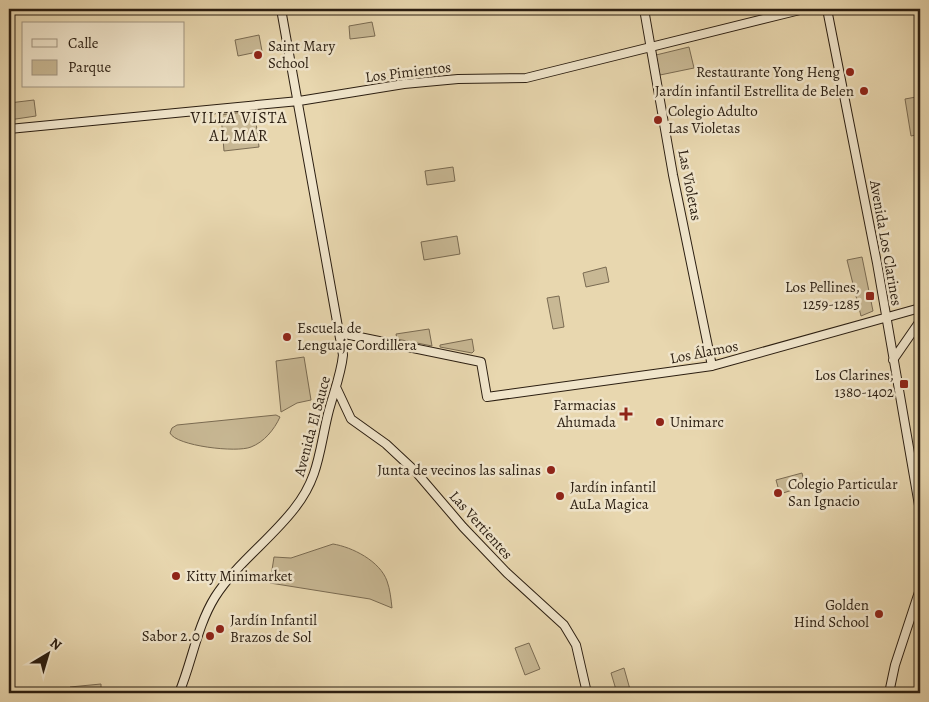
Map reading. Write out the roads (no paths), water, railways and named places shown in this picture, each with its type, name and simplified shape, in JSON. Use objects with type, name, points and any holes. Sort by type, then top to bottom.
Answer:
[{"type":"street","name":"Avenida El Sauce","points":[[179,693],[204,620],[216,596],[293,512],[316,474],[328,413],[343,355],[281,9]]},
{"type":"street","name":"Las Violetas","points":[[644,9],[674,175],[712,366]]},
{"type":"street","name":"Los Pimientos","points":[[9,130],[299,101],[404,84],[458,79],[526,78],[804,9]]},
{"type":"street","name":"Avenida Los Clarines","points":[[827,9],[886,318],[920,511]]},
{"type":"street","name":"Los Álamos","points":[[340,333],[481,362],[487,397],[712,366],[920,308]]},
{"type":"street","points":[[893,360],[920,321]]},
{"type":"street","name":"Las Vertientes","points":[[336,387],[350,419],[386,444],[416,472],[463,527],[507,573],[564,625],[576,645],[587,693]]},
{"type":"street","points":[[889,693],[895,665],[920,589]]},
{"type":"place","name":"Saint Mary School","points":[[258,55]]},
{"type":"place","name":"Restaurante Yong Heng","points":[[850,72]]},
{"type":"place","name":"Jardín infantil Estrellita de Belen","points":[[864,91]]},
{"type":"place","name":"Colegio Adulto Las Violetas","points":[[658,120]]},
{"type":"place","name":"Los Pellines, 1259-1285","points":[[870,296]]},
{"type":"place","name":"Escuela de Lenguaje Cordillera","points":[[287,337]]},
{"type":"place","name":"Los Clarines, 1380-1402","points":[[904,384]]},
{"type":"place","name":"Farmacias Ahumada","points":[[626,414]]},
{"type":"place","name":"Unimarc","points":[[660,422]]},
{"type":"place","name":"Junta de vecinos las salinas","points":[[551,470]]},
{"type":"place","name":"Colegio Particular San Ignacio","points":[[778,493]]},
{"type":"place","name":"Jardín infantil AuLa Magica","points":[[560,496]]},
{"type":"place","name":"Kitty Minimarket","points":[[176,576]]},
{"type":"place","name":"Golden Hind School","points":[[879,614]]},
{"type":"place","name":"Jardín Infantil Brazos de Sol","points":[[220,629]]},
{"type":"place","name":"Sabor 2.0","points":[[210,636]]},
{"type":"district","name":"VILLA VISTA AL MAR","points":[[239,127]]}]
